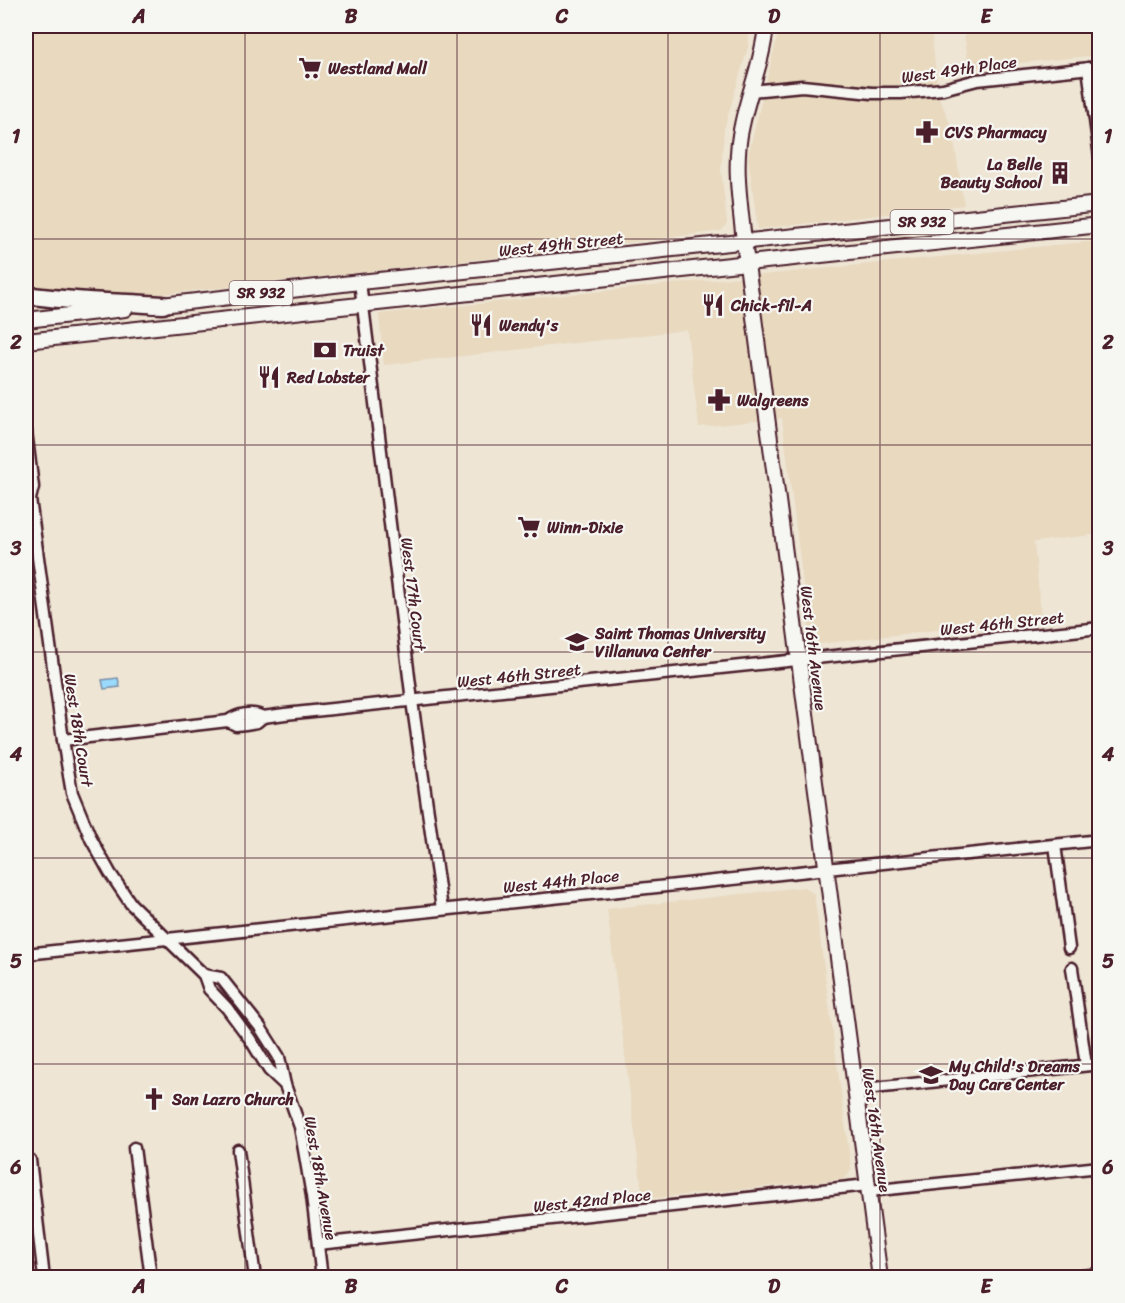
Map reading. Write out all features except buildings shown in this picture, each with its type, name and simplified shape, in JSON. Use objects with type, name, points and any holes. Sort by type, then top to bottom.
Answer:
[{"type":"highway","points":[[26,295],[55,299],[163,305]]},
{"type":"main road","name":"West 16th Avenue","points":[[766,26],[764,46],[742,124],[738,150],[738,180],[744,241],[880,1278]]},
{"type":"main road","name":"West 49th Street","points":[[26,320],[360,282],[1100,204]]},
{"type":"main road","name":"SR 932","points":[[26,340],[1100,225]]},
{"type":"main road","points":[[519,287],[523,278],[530,273],[581,268],[595,257]]},
{"type":"street","name":"West 49th Place","points":[[751,91],[802,86],[872,93],[901,93],[943,89],[977,80],[1100,67]]},
{"type":"street","points":[[1088,68],[1100,157]]},
{"type":"street","name":"West 17th Court","points":[[360,282],[412,701],[442,909]]},
{"type":"street","name":"West 18th Court","points":[[26,431],[33,487],[28,496],[72,793],[91,839],[110,873],[131,904],[166,938]]},
{"type":"street","name":"West 46th Street","points":[[63,740],[228,721],[235,716],[256,713],[263,717],[1100,628]]},
{"type":"street","name":"West 44th Place","points":[[26,954],[1100,840]]},
{"type":"street","points":[[1055,844],[1069,948]]},
{"type":"street","name":"West 18th Avenue","points":[[166,938],[204,975],[209,989],[250,1039],[269,1070],[285,1085],[300,1127],[312,1196],[322,1278]]},
{"type":"street","points":[[1072,968],[1086,1065]]},
{"type":"street","points":[[855,1090],[1100,1064]]},
{"type":"street","points":[[134,1148],[151,1278]]},
{"type":"street","points":[[238,1150],[255,1278]]},
{"type":"street","points":[[30,1160],[44,1278]]},
{"type":"street","name":"West 42nd Place","points":[[318,1244],[868,1188],[1100,1167]]},
{"type":"street","points":[[1064,1278],[1100,1274]]},
{"type":"shaded area","points":[[26,26],[750,26],[748,47],[724,129],[721,170],[727,223],[721,231],[26,309]]},
{"type":"shaded area","points":[[780,26],[931,26],[938,94],[952,129],[964,205],[758,229],[748,156]]},
{"type":"shaded area","points":[[963,26],[1099,26],[1099,55],[969,68]]},
{"type":"shaded area","points":[[1096,241],[1100,268],[1099,534],[1034,542],[1041,617],[811,645],[782,418],[699,427],[687,330],[384,365],[379,314]]},
{"type":"shaded area","points":[[804,887],[814,894],[851,1168],[849,1174],[844,1179],[643,1199],[607,909]]},
{"type":"water","points":[[118,678],[120,687],[104,689],[102,680]]},
{"type":"place","name":"Westland Mall","points":[[310,68]]},
{"type":"place","name":"CVS Pharmacy","points":[[927,132]]},
{"type":"place","name":"La Belle Beauty School","points":[[1060,173]]},
{"type":"place","name":"Chick-fil-A","points":[[713,305]]},
{"type":"place","name":"Wendy's","points":[[481,325]]},
{"type":"place","name":"Truist","points":[[325,350]]},
{"type":"place","name":"Red Lobster","points":[[269,377]]},
{"type":"place","name":"Walgreens","points":[[719,400]]},
{"type":"place","name":"Winn-Dixie","points":[[529,527]]},
{"type":"place","name":"Saint Thomas University Villanuva Center","points":[[577,642]]},
{"type":"place","name":"My Child's Dreams Day Care Center","points":[[931,1075]]},
{"type":"place","name":"San Lazro Church","points":[[154,1099]]}]
